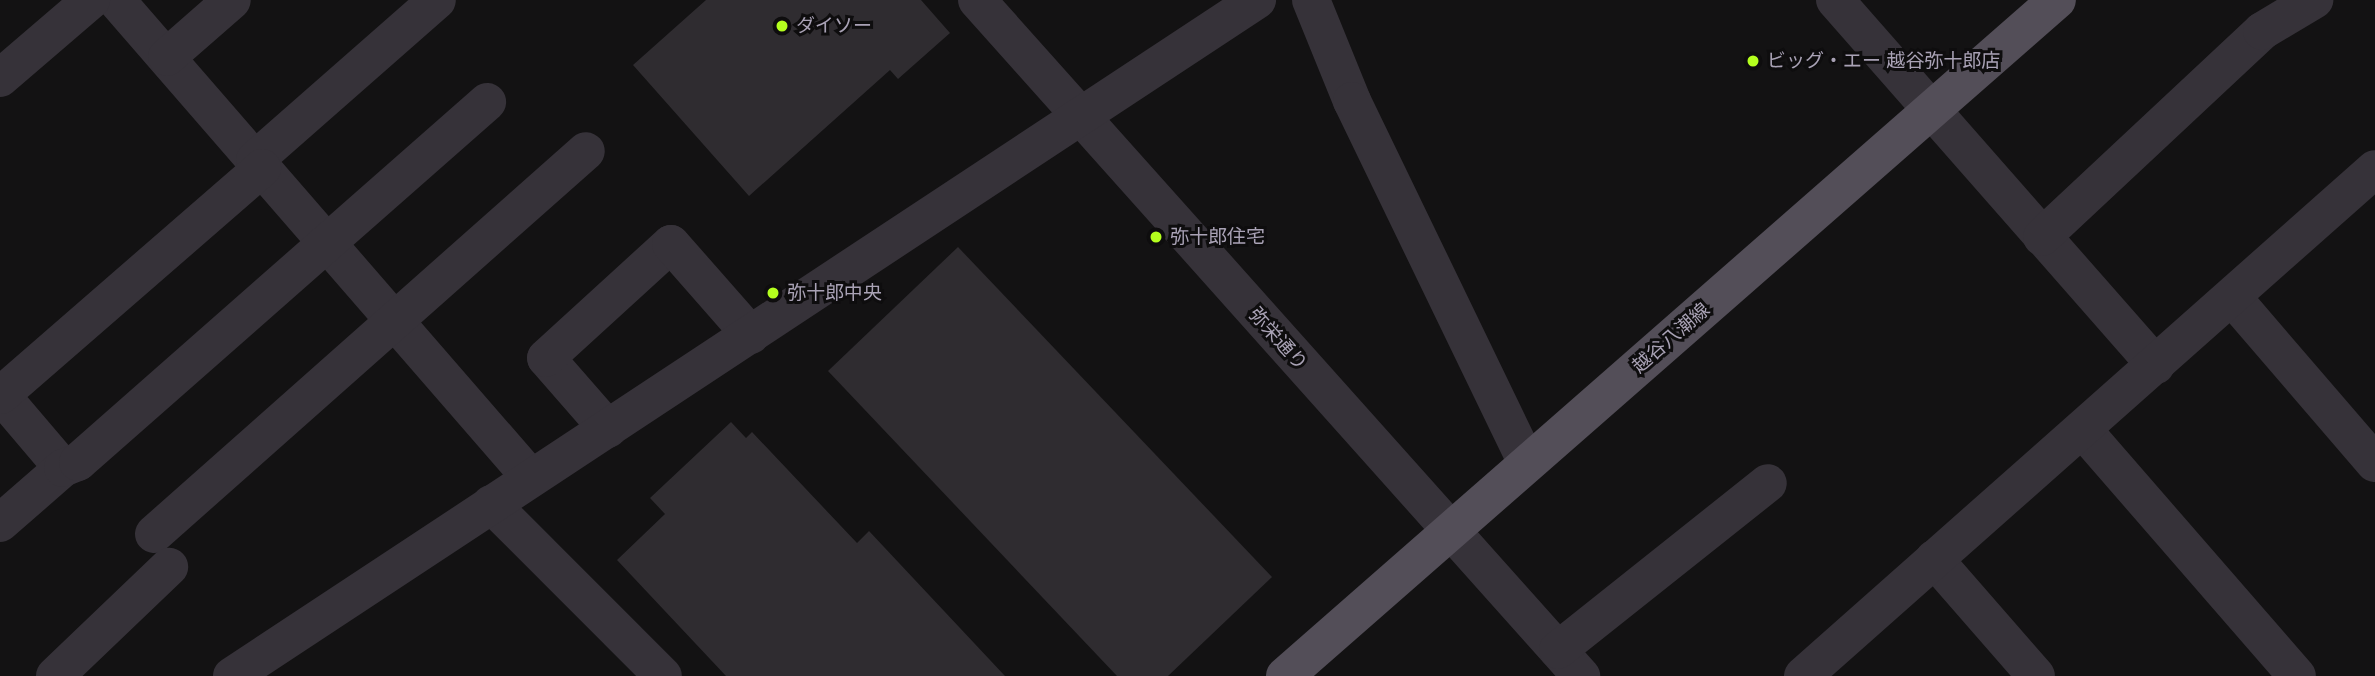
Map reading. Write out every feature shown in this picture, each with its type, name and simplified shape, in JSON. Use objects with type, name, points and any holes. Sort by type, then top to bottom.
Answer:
[{"type":"main road","name":"越谷八潮線","points":[[1285,676],[2057,0]]},
{"type":"street","points":[[0,78],[91,0]]},
{"type":"street","points":[[116,0],[330,241],[531,478]]},
{"type":"street","points":[[167,57],[232,0]]},
{"type":"street","points":[[63,468],[0,394],[259,164],[437,0]]},
{"type":"street","name":"弥栄通り","points":[[977,0],[1080,120],[1569,663]]},
{"type":"street","points":[[232,676],[1080,120],[1257,0]]},
{"type":"street","points":[[1311,0],[1352,101],[1527,463]]},
{"type":"street","points":[[1835,0],[2156,365]]},
{"type":"street","points":[[2042,237],[2262,32],[2314,0]]},
{"type":"street","points":[[0,523],[63,468],[78,462],[487,102]]},
{"type":"street","points":[[55,676],[162,550],[395,318],[586,151]]},
{"type":"street","points":[[1803,676],[2375,169]]},
{"type":"street","points":[[608,429],[546,358],[671,244],[751,335]]},
{"type":"street","points":[[2232,297],[2375,463]]},
{"type":"street","points":[[2083,430],[2297,676]]},
{"type":"street","points":[[1569,663],[1768,484]]},
{"type":"street","points":[[491,504],[663,676]]},
{"type":"street","points":[[1934,559],[2036,676]]},
{"type":"building","points":[[706,0],[921,0],[950,33],[898,79],[890,70],[749,196],[633,65]]},
{"type":"building","points":[[958,247],[1272,577],[1168,676],[1117,676],[828,371]]},
{"type":"building","points":[[731,422],[746,438],[752,432],[857,543],[869,531],[1005,676],[726,676],[617,560],[665,514],[650,498]]},
{"type":"place","name":"ダイソー","points":[[782,26]]},
{"type":"place","name":"ビッグ・エー 越谷弥十郎店","points":[[1753,61]]},
{"type":"place","name":"弥十郎住宅","points":[[1156,237]]},
{"type":"place","name":"弥十郎中央","points":[[773,293]]}]
